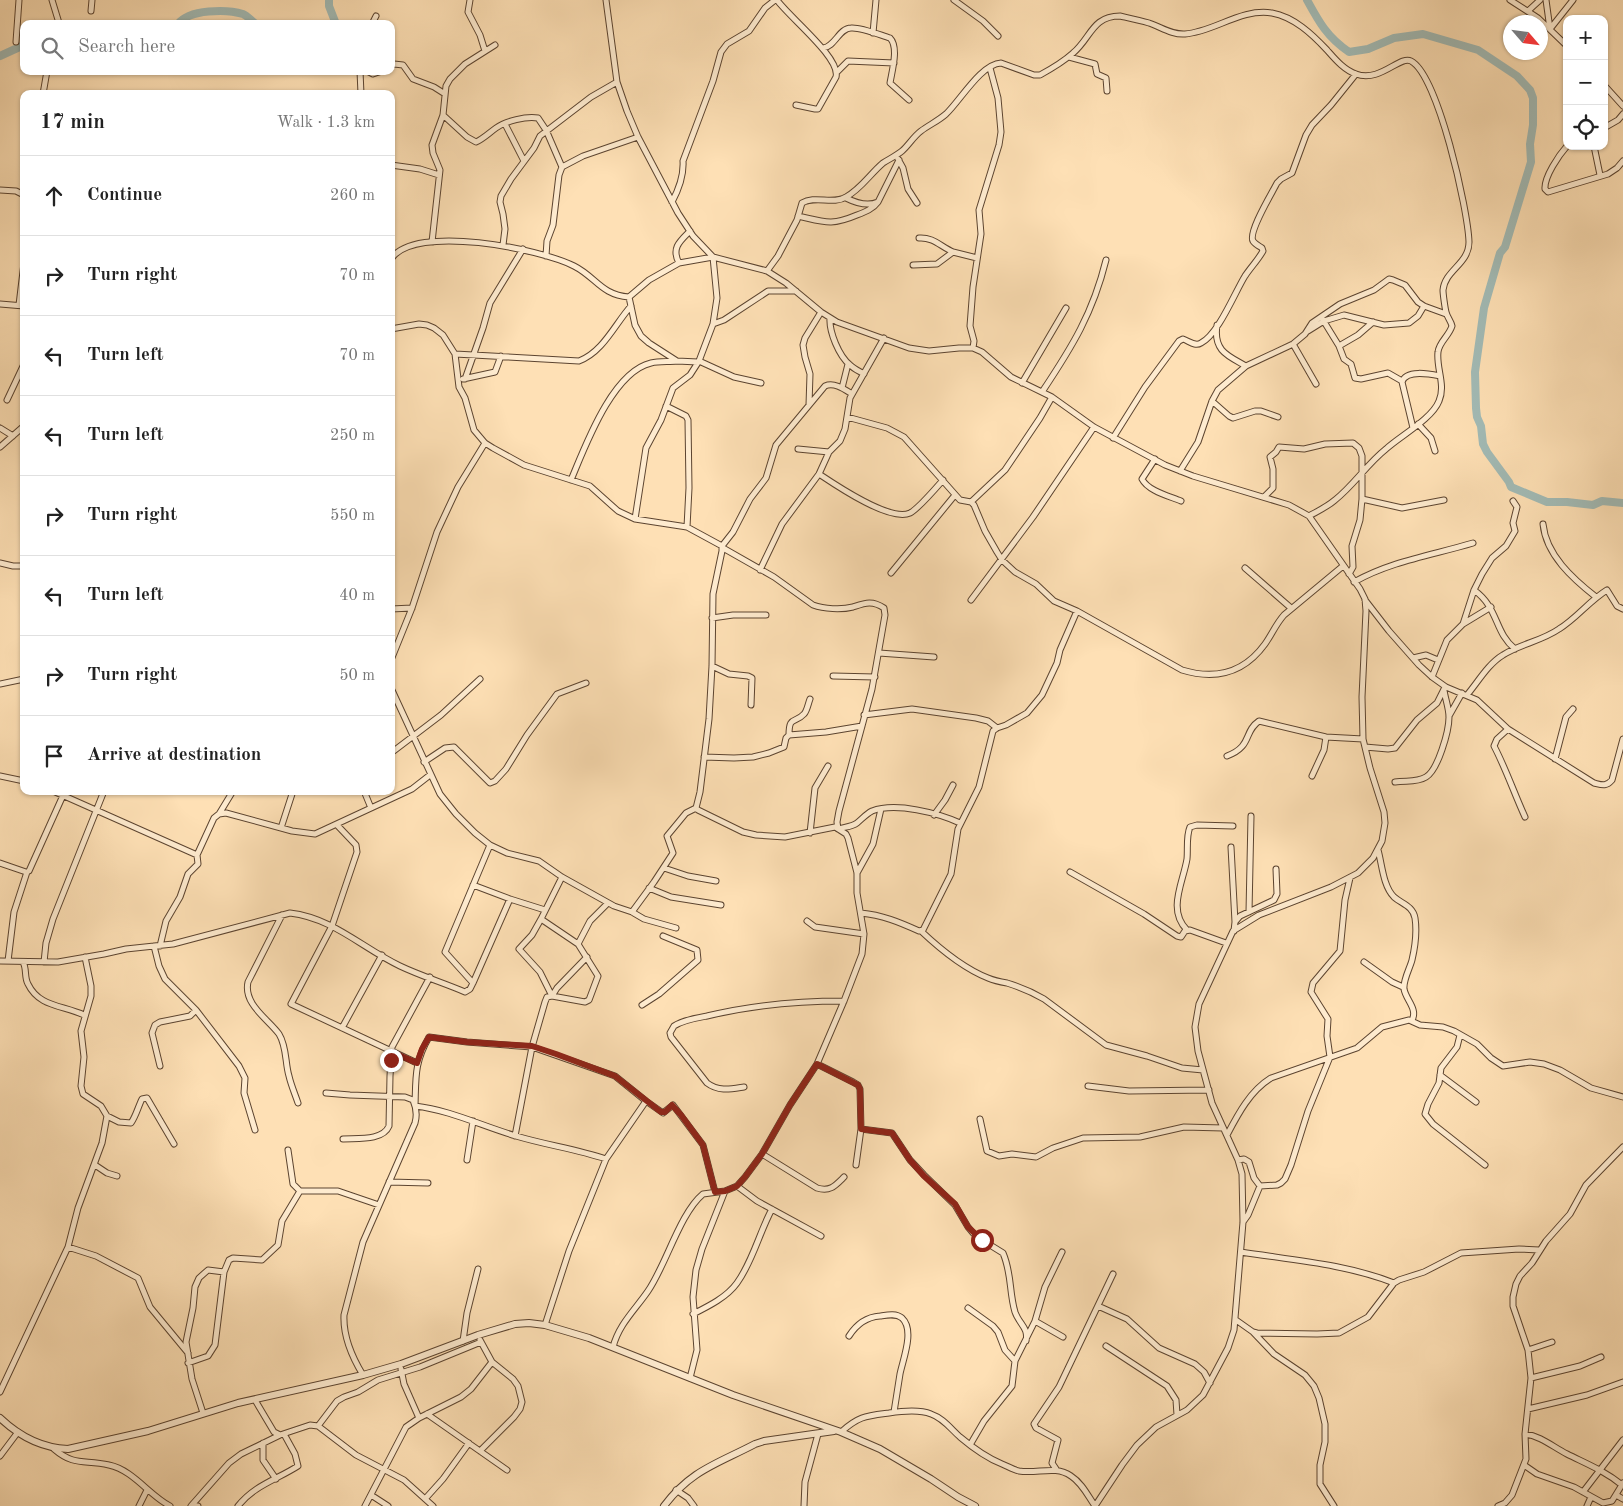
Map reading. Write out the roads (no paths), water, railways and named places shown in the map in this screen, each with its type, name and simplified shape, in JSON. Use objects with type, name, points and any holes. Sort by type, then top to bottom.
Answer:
[{"type":"street","points":[[16,42],[19,0]]},
{"type":"street","points":[[52,0],[58,20]]},
{"type":"street","points":[[91,11],[92,0]]},
{"type":"street","points":[[470,0],[468,12],[480,35],[485,51]]},
{"type":"street","points":[[606,0],[617,82],[627,111],[672,202],[690,231],[713,256],[717,298],[713,324],[698,361],[690,375],[673,388],[646,448],[635,518]]},
{"type":"street","points":[[672,202],[684,172],[683,161],[714,81],[721,52],[727,44],[749,31],[765,8],[776,0],[823,48],[837,72]]},
{"type":"street","points":[[874,33],[876,0]]},
{"type":"street","points":[[954,0],[983,21],[998,36]]},
{"type":"street","points":[[1510,0],[1528,11],[1563,42]]},
{"type":"street","points":[[1528,11],[1540,0]]},
{"type":"street","points":[[1546,0],[1550,29]]},
{"type":"street","points":[[1550,29],[1573,0]]},
{"type":"street","points":[[798,216],[818,221],[837,222],[875,206],[897,157],[913,138],[947,112],[971,83],[996,63],[1001,63],[1034,75],[1040,74],[1069,57],[1084,42],[1095,25],[1103,18],[1111,16],[1128,18],[1182,34],[1200,32],[1236,18],[1264,12],[1273,13],[1293,20],[1317,40],[1339,63],[1356,74],[1376,75],[1406,59],[1411,60],[1418,66],[1434,96],[1449,142],[1457,174],[1468,242],[1465,258],[1445,282],[1443,291],[1446,314]]},
{"type":"street","points":[[374,20],[376,16]]},
{"type":"street","points":[[823,48],[828,47],[848,28],[874,33],[893,40],[894,63],[890,83],[910,100]]},
{"type":"street","points":[[432,242],[440,170],[432,145],[443,115],[445,94],[450,79],[465,64],[495,45]]},
{"type":"street","points":[[1069,57],[1095,64],[1098,74],[1106,78],[1107,91]]},
{"type":"street","points":[[796,105],[818,108],[837,72],[848,61],[894,63]]},
{"type":"street","points":[[395,64],[403,65],[413,79],[445,94]]},
{"type":"street","points":[[973,348],[974,341],[970,326],[973,287],[982,229],[979,210],[1000,145],[1001,132],[998,98],[990,68]]},
{"type":"street","points":[[1113,438],[1145,387],[1179,341],[1183,339],[1198,345],[1208,338],[1228,310],[1246,274],[1263,251],[1262,248],[1255,244],[1252,238],[1254,228],[1277,183],[1292,173],[1306,135],[1312,125],[1331,106],[1356,74]]},
{"type":"street","points":[[44,90],[45,75]]},
{"type":"street","points":[[360,75],[361,90]]},
{"type":"street","points":[[503,245],[505,229],[500,202],[501,196],[524,161],[546,130],[591,97],[617,82]]},
{"type":"street","points":[[1608,89],[1623,106]]},
{"type":"street","points":[[1608,126],[1618,120],[1623,114]]},
{"type":"street","points":[[443,115],[474,142],[498,126],[536,117],[541,120],[562,167]]},
{"type":"street","points":[[504,124],[524,161]]},
{"type":"street","points":[[546,256],[547,241],[553,225],[558,175],[562,167],[583,156],[638,136]]},
{"type":"street","points":[[1564,150],[1546,181],[1547,191],[1554,191],[1612,171],[1623,160]]},
{"type":"street","points":[[1595,150],[1600,175]]},
{"type":"street","points":[[767,271],[778,256],[798,216],[802,203],[806,200],[846,198],[863,185],[881,165],[897,157]]},
{"type":"street","points":[[897,157],[908,190],[917,203]]},
{"type":"street","points":[[395,166],[439,174]]},
{"type":"street","points":[[0,190],[20,193]]},
{"type":"street","points":[[846,198],[864,204],[873,205],[878,202]]},
{"type":"street","points":[[679,263],[675,253],[690,231]]},
{"type":"street","points":[[919,238],[930,238],[940,246],[953,252],[977,258]]},
{"type":"street","points":[[395,254],[402,249],[419,243],[503,245],[523,249],[573,266],[608,292],[616,296],[629,297],[649,280],[679,263],[713,256],[767,271],[796,291],[821,312],[845,326],[916,350],[973,348],[982,352],[1011,377],[1052,397],[1113,438],[1180,471],[1264,497],[1298,509],[1309,516],[1365,599],[1413,658],[1432,677],[1445,688],[1464,694],[1484,706],[1508,729],[1594,783],[1608,784],[1613,776],[1623,739]]},
{"type":"street","points":[[466,379],[490,303],[523,249]]},
{"type":"street","points":[[913,265],[937,264],[953,252]]},
{"type":"street","points":[[1042,392],[1068,352],[1091,310],[1100,286],[1106,260]]},
{"type":"street","points":[[1309,516],[1333,502],[1386,448],[1418,424],[1438,404],[1442,392],[1438,350],[1452,326],[1446,314],[1424,306],[1405,285],[1389,279],[1374,290],[1340,304],[1322,319]]},
{"type":"street","points":[[713,324],[724,320],[768,291],[796,291]]},
{"type":"street","points":[[629,297],[635,324],[641,336],[660,351],[678,361]]},
{"type":"street","points":[[0,304],[20,306]]},
{"type":"street","points":[[455,354],[579,361],[587,358],[601,346],[631,306]]},
{"type":"street","points":[[1180,471],[1198,442],[1212,401],[1218,390],[1246,366],[1293,344],[1305,334],[1312,323],[1322,319],[1344,315],[1384,325],[1412,322],[1424,306]]},
{"type":"street","points":[[1022,383],[1066,308]]},
{"type":"street","points":[[809,406],[810,374],[803,345],[805,338],[821,312]]},
{"type":"street","points":[[830,318],[831,332],[848,364],[864,374]]},
{"type":"street","points":[[1322,319],[1339,346],[1344,359],[1351,364],[1355,378],[1361,379],[1388,373],[1402,381],[1413,428]]},
{"type":"street","points":[[1339,346],[1358,335],[1373,322]]},
{"type":"street","points":[[395,328],[419,324],[427,325],[444,335],[455,354],[459,387],[465,398],[474,430],[485,442],[524,465],[590,486],[618,511],[635,518],[687,528],[774,577],[819,607],[852,607],[870,602],[884,608],[885,615],[875,677],[839,812],[838,829]]},
{"type":"street","points":[[1217,325],[1218,343]]},
{"type":"street","points":[[760,570],[782,524],[819,474],[829,452],[840,441],[845,429],[848,404],[852,394],[884,338]]},
{"type":"street","points":[[1208,338],[1218,343],[1226,355],[1246,366]]},
{"type":"street","points":[[1293,344],[1316,384]]},
{"type":"street","points":[[458,379],[495,372],[501,356]]},
{"type":"street","points":[[571,480],[594,426],[615,392],[625,379],[650,363],[698,361],[734,378],[761,383]]},
{"type":"street","points":[[842,388],[848,364]]},
{"type":"street","points":[[7,400],[20,372]]},
{"type":"street","points":[[1402,381],[1404,377],[1420,373],[1440,376]]},
{"type":"street","points":[[632,912],[664,868],[673,852],[667,836],[686,813],[696,808],[700,792],[712,666],[713,594],[722,547],[733,532],[750,500],[766,478],[776,445],[809,406],[828,385],[842,388],[852,394]]},
{"type":"street","points":[[971,502],[1005,470],[1052,397]]},
{"type":"street","points":[[1212,401],[1233,418],[1255,411],[1278,417]]},
{"type":"street","points":[[666,406],[686,416],[688,420],[690,464],[687,528]]},
{"type":"street","points":[[847,417],[887,428],[904,437],[960,500],[971,502],[974,505],[985,531],[1002,560],[1016,572],[1036,584],[1054,601],[1077,611],[1182,670],[1196,674],[1230,672],[1250,660],[1266,643],[1277,622],[1291,608],[1343,566]]},
{"type":"street","points":[[1418,424],[1431,438],[1435,451]]},
{"type":"street","points":[[971,600],[1038,510],[1094,427]]},
{"type":"street","points":[[0,428],[13,436]]},
{"type":"street","points":[[0,447],[20,430]]},
{"type":"street","points":[[395,650],[412,608],[437,532],[463,478],[485,442]]},
{"type":"street","points":[[1264,497],[1274,487],[1270,457],[1280,446],[1304,449],[1325,444],[1352,443],[1359,448],[1362,456],[1362,499],[1360,520],[1353,540],[1353,567],[1349,574]]},
{"type":"street","points":[[798,449],[829,452]]},
{"type":"street","points":[[1155,459],[1144,473],[1143,483],[1181,501]]},
{"type":"street","points":[[819,474],[861,500],[896,515],[914,511],[943,480]]},
{"type":"street","points":[[891,573],[955,495]]},
{"type":"street","points":[[1362,499],[1402,508],[1444,500]]},
{"type":"street","points":[[1462,624],[1474,590],[1489,561],[1502,551],[1515,531],[1513,523],[1517,508],[1513,501]]},
{"type":"street","points":[[1543,524],[1544,536],[1563,567],[1596,597]]},
{"type":"street","points":[[1354,582],[1377,570],[1392,565],[1473,543]]},
{"type":"street","points":[[0,563],[20,566]]},
{"type":"street","points":[[1245,568],[1291,608]]},
{"type":"street","points":[[1474,590],[1491,607],[1505,638],[1515,649]]},
{"type":"street","points":[[1449,716],[1464,694],[1493,662],[1502,655],[1544,638],[1559,629],[1588,606],[1596,597],[1607,590],[1617,606],[1623,609]]},
{"type":"street","points":[[1233,931],[1259,915],[1350,878],[1366,866],[1378,850],[1384,832],[1384,812],[1363,739],[1362,697],[1366,622],[1365,599]]},
{"type":"street","points":[[1432,677],[1447,640],[1462,624],[1491,607]]},
{"type":"street","points":[[395,609],[412,608]]},
{"type":"street","points":[[921,932],[949,879],[960,823],[979,787],[993,731],[1027,713],[1042,695],[1057,664],[1060,650],[1077,611]]},
{"type":"street","points":[[712,618],[733,615],[766,615]]},
{"type":"street","points":[[879,653],[934,657]]},
{"type":"street","points":[[1413,658],[1426,655],[1438,660]]},
{"type":"street","points":[[712,666],[730,674],[752,678],[752,705]]},
{"type":"street","points":[[834,676],[875,677]]},
{"type":"street","points":[[395,750],[413,737],[480,679]]},
{"type":"street","points":[[0,684],[20,680]]},
{"type":"street","points":[[424,762],[445,748],[454,747],[490,783],[495,781],[506,769],[527,735],[557,694],[586,683]]},
{"type":"street","points":[[1365,747],[1388,750],[1395,748],[1417,720],[1437,703],[1445,688]]},
{"type":"street","points":[[1395,782],[1420,780],[1427,777],[1432,771],[1447,731],[1449,716],[1445,688]]},
{"type":"street","points":[[395,697],[440,794],[456,814],[490,845],[507,853],[539,861],[562,877],[608,903],[632,912],[644,919],[676,928]]},
{"type":"street","points":[[704,757],[744,757],[784,747],[790,723],[793,719],[803,716],[810,699]]},
{"type":"street","points":[[864,715],[912,709],[976,718],[988,721],[997,728]]},
{"type":"street","points":[[1555,758],[1566,718],[1573,709]]},
{"type":"street","points":[[1227,756],[1241,749],[1254,725],[1259,721],[1326,737],[1363,739]]},
{"type":"street","points":[[788,735],[838,731],[862,726]]},
{"type":"street","points":[[1508,729],[1494,746],[1506,769],[1511,786],[1525,817]]},
{"type":"street","points":[[1312,776],[1324,750],[1326,737]]},
{"type":"street","points":[[810,833],[815,788],[828,766]]},
{"type":"street","points":[[219,814],[226,814],[303,834],[315,834],[412,789],[430,775]]},
{"type":"street","points":[[0,776],[20,780]]},
{"type":"street","points":[[934,815],[953,785]]},
{"type":"street","points":[[8,961],[14,912],[27,877],[27,872],[31,869],[63,795]]},
{"type":"street","points":[[68,795],[96,810],[197,855]]},
{"type":"street","points":[[44,962],[46,943],[53,919],[102,795]]},
{"type":"street","points":[[231,795],[219,814],[214,818],[197,855],[198,864],[188,874],[180,897],[166,921],[157,946],[159,966],[165,978],[196,1010],[239,1066],[245,1078],[244,1092],[255,1130]]},
{"type":"street","points":[[281,828],[292,795]]},
{"type":"street","points":[[366,795],[371,808]]},
{"type":"street","points":[[614,1347],[619,1331],[648,1292],[678,1231],[695,1202],[703,1194],[725,1191],[737,1186],[762,1154],[790,1105],[817,1064],[862,954],[864,934],[857,893],[857,873],[846,834],[830,827],[810,833],[785,837],[743,832],[696,808]]},
{"type":"street","points":[[838,829],[852,826],[871,812],[881,809],[912,809],[945,817],[960,823]]},
{"type":"street","points":[[857,873],[873,844],[881,809]]},
{"type":"street","points":[[1249,912],[1251,816]]},
{"type":"street","points":[[337,825],[356,845],[357,852],[332,926],[291,1004],[417,1063]]},
{"type":"street","points":[[1226,943],[1187,930],[1180,923],[1177,915],[1177,902],[1185,870],[1190,827],[1197,825],[1232,826]]},
{"type":"street","points":[[473,983],[445,952],[490,845]]},
{"type":"street","points":[[664,1506],[676,1490],[700,1471],[755,1444],[773,1439],[838,1432],[858,1419],[867,1416],[918,1411],[933,1415],[970,1445],[992,1459],[1018,1471],[1056,1470],[1072,1477],[1095,1506],[1137,1445],[1156,1427],[1196,1402],[1210,1383],[1228,1348],[1236,1320],[1243,1222],[1243,1183],[1238,1160],[1212,1103],[1196,1038],[1196,1015],[1226,943],[1233,931],[1235,922],[1230,847]]},
{"type":"street","points":[[1378,850],[1391,893],[1414,912],[1414,950],[1403,987]]},
{"type":"street","points":[[0,863],[27,872]]},
{"type":"street","points":[[664,868],[688,876],[716,881]]},
{"type":"street","points":[[1235,922],[1240,916],[1276,899],[1276,869]]},
{"type":"street","points":[[1070,872],[1144,914],[1177,936],[1181,937],[1187,930]]},
{"type":"street","points":[[552,996],[540,972],[519,950],[532,935],[542,919],[562,877]]},
{"type":"street","points":[[1260,1186],[1277,1185],[1284,1179],[1291,1165],[1308,1111],[1330,1057],[1326,1036],[1328,1020],[1310,988],[1340,951],[1345,900],[1350,878]]},
{"type":"street","points":[[473,885],[545,910]]},
{"type":"street","points":[[649,888],[671,897],[721,906]]},
{"type":"street","points":[[0,961],[44,962],[184,942],[290,913],[304,915],[332,926],[400,966],[465,992],[470,989],[473,983],[510,899]]},
{"type":"street","points":[[578,944],[590,921],[608,903]]},
{"type":"street","points":[[861,913],[893,920],[921,932],[964,965],[978,973],[995,981],[1033,993],[1044,999],[1106,1045],[1182,1068],[1203,1070]]},
{"type":"street","points":[[282,915],[248,982],[247,991],[251,1003],[280,1036],[284,1044],[289,1076],[298,1103]]},
{"type":"street","points":[[515,1136],[532,1046],[547,997],[552,996],[585,1002],[589,1000],[598,976],[578,944],[542,919]]},
{"type":"street","points":[[807,921],[816,926],[864,934]]},
{"type":"street","points":[[642,1005],[659,994],[698,960],[697,950],[664,936]]},
{"type":"street","points":[[342,1028],[382,955]]},
{"type":"street","points":[[86,957],[91,996],[84,1015],[81,1031],[84,1057],[82,1091],[87,1098],[102,1106],[107,1116],[119,1122],[131,1123],[135,1118],[142,1099],[148,1098],[174,1144]]},
{"type":"street","points":[[552,996],[557,988],[587,957]]},
{"type":"street","points":[[23,962],[26,968],[28,985],[38,999],[84,1015]]},
{"type":"street","points":[[1364,962],[1392,982],[1403,987],[1414,1011],[1412,1020]]},
{"type":"street","points":[[343,1139],[380,1136],[386,1132],[389,1126],[394,1041],[430,977]]},
{"type":"street","points":[[744,1087],[721,1089],[707,1083],[671,1037],[671,1030],[674,1026],[715,1014],[757,1006],[803,1001],[844,1001]]},
{"type":"street","points":[[160,1066],[152,1033],[155,1025],[160,1022],[190,1016],[196,1010]]},
{"type":"street","points":[[1227,1136],[1240,1110],[1264,1082],[1282,1073],[1357,1048],[1382,1027],[1412,1020],[1420,1025],[1443,1027],[1460,1035],[1476,1044],[1503,1066],[1537,1062],[1560,1070],[1591,1088],[1623,1097]]},
{"type":"street","points":[[1460,1035],[1459,1042],[1441,1068],[1438,1083],[1425,1114],[1433,1124],[1485,1165]]},
{"type":"street","points":[[363,1375],[346,1339],[343,1328],[344,1315],[363,1242],[416,1119],[417,1063],[429,1037],[467,1042],[532,1046],[615,1076],[662,1112],[673,1106],[703,1145],[715,1192]]},
{"type":"street","points":[[817,1064],[858,1085],[860,1089],[861,1129],[856,1165]]},
{"type":"street","points":[[1440,1076],[1476,1102]]},
{"type":"street","points":[[1088,1086],[1129,1091],[1209,1090]]},
{"type":"street","points":[[326,1093],[390,1096],[410,1099],[415,1106],[432,1108],[515,1136],[577,1150],[606,1159]]},
{"type":"street","points":[[546,1325],[569,1251],[606,1159],[646,1101]]},
{"type":"street","points":[[0,1392],[68,1247],[78,1208],[102,1143],[107,1116]]},
{"type":"street","points":[[980,1119],[987,1151],[999,1156],[1012,1154],[1036,1157],[1053,1148],[1083,1138],[1140,1137],[1184,1127],[1224,1128]]},
{"type":"street","points":[[467,1160],[473,1121]]},
{"type":"street","points":[[861,1129],[892,1133],[914,1165],[955,1204],[973,1233],[1003,1253],[1010,1273],[1015,1312],[1027,1331],[1026,1341]]},
{"type":"street","points":[[1499,1506],[1512,1495],[1524,1465],[1531,1378],[1528,1350],[1513,1306],[1513,1297],[1520,1276],[1532,1263],[1539,1250],[1570,1214],[1586,1185],[1623,1147]]},
{"type":"street","points":[[288,1150],[293,1184],[300,1191],[338,1190],[379,1205]]},
{"type":"street","points":[[762,1154],[817,1188],[824,1190],[832,1188],[844,1178]]},
{"type":"street","points":[[1238,1160],[1244,1159],[1249,1162],[1254,1178],[1260,1186]]},
{"type":"street","points":[[95,1166],[106,1173],[116,1176]]},
{"type":"street","points":[[389,1182],[428,1183]]},
{"type":"street","points":[[737,1186],[757,1202],[821,1236]]},
{"type":"street","points":[[1243,1222],[1248,1215],[1260,1186]]},
{"type":"street","points":[[188,1363],[208,1356],[215,1345],[224,1272],[227,1263],[231,1258],[261,1260],[276,1248],[282,1220],[300,1191]]},
{"type":"street","points":[[690,1378],[697,1350],[693,1314],[696,1270],[702,1249],[725,1191]]},
{"type":"street","points":[[693,1314],[718,1300],[737,1284],[762,1226],[772,1209]]},
{"type":"street","points":[[68,1247],[114,1264],[138,1278],[150,1307],[188,1353]]},
{"type":"street","points":[[1253,1332],[1339,1333],[1368,1316],[1399,1280],[1424,1272],[1461,1253],[1519,1249],[1539,1250]]},
{"type":"street","points":[[970,1445],[984,1421],[1012,1386],[1016,1361],[1035,1321],[1045,1287],[1062,1252]]},
{"type":"street","points":[[1241,1252],[1332,1266],[1374,1276],[1394,1284]]},
{"type":"street","points":[[463,1341],[467,1314],[478,1269]]},
{"type":"street","points":[[203,1413],[188,1363],[186,1342],[196,1283],[202,1273],[208,1270],[224,1272]]},
{"type":"street","points":[[1056,1470],[1052,1463],[1058,1440],[1036,1428],[1034,1424],[1059,1387],[1113,1274]]},
{"type":"street","points":[[1098,1306],[1127,1319],[1159,1348],[1195,1364],[1204,1372],[1210,1383]]},
{"type":"street","points":[[968,1308],[993,1326],[998,1332],[1005,1350],[1016,1361]]},
{"type":"street","points":[[849,1336],[854,1328],[870,1317],[889,1315],[898,1316],[903,1319],[907,1327],[909,1348],[894,1412]]},
{"type":"street","points":[[1236,1320],[1253,1332],[1274,1354],[1305,1375],[1314,1386],[1323,1412],[1326,1434],[1320,1465],[1320,1484],[1334,1506]]},
{"type":"street","points":[[1035,1321],[1063,1337]]},
{"type":"street","points":[[54,1449],[68,1449],[148,1431],[203,1413],[363,1375],[401,1364],[478,1335],[522,1323],[546,1325],[614,1347],[690,1378],[838,1432],[880,1449],[975,1506]]},
{"type":"street","points":[[478,1335],[492,1362],[513,1379],[518,1386],[522,1402],[520,1409],[514,1417],[480,1451]]},
{"type":"street","points":[[318,1426],[337,1401],[358,1392],[372,1382],[420,1367],[480,1342]]},
{"type":"street","points":[[1528,1350],[1552,1342]]},
{"type":"street","points":[[1106,1346],[1168,1386],[1176,1400],[1178,1415]]},
{"type":"street","points":[[1531,1378],[1574,1368],[1601,1357]]},
{"type":"street","points":[[365,1506],[404,1430],[411,1422],[461,1397],[471,1389],[492,1362]]},
{"type":"street","points":[[401,1364],[404,1384],[419,1418]]},
{"type":"street","points":[[1528,1409],[1587,1395],[1623,1382]]},
{"type":"street","points":[[238,1506],[251,1492],[276,1479],[298,1464],[282,1434],[271,1429],[255,1400]]},
{"type":"street","points":[[427,1414],[508,1470]]},
{"type":"street","points":[[0,1418],[36,1443],[54,1449],[70,1460],[109,1465],[120,1469],[170,1506]]},
{"type":"street","points":[[191,1506],[230,1463],[241,1454],[282,1434],[310,1425],[318,1426],[356,1455],[404,1480],[433,1506]]},
{"type":"street","points":[[0,1456],[18,1432]]},
{"type":"street","points":[[804,1506],[805,1482],[818,1434]]},
{"type":"street","points":[[1524,1465],[1545,1478],[1607,1503],[1612,1501],[1622,1484],[1600,1470],[1535,1436],[1525,1434]]},
{"type":"street","points":[[1583,1492],[1623,1440]]},
{"type":"street","points":[[263,1443],[263,1460],[276,1479]]},
{"type":"street","points":[[425,1499],[443,1479],[470,1443]]},
{"type":"street","points":[[139,1506],[147,1490]]},
{"type":"street","points":[[676,1490],[688,1498],[694,1506]]},
{"type":"street","points":[[371,1495],[388,1506]]},
{"type":"street","points":[[1616,1495],[1623,1500]]},
{"type":"street","points":[[1587,1506],[1591,1497]]},
{"type":"waterway","points":[[329,0],[329,6],[334,20]]},
{"type":"waterway","points":[[1307,0],[1324,29],[1349,52],[1368,49],[1394,38],[1423,34],[1478,50],[1517,76],[1530,90],[1533,98],[1533,125],[1530,144],[1531,162],[1505,247],[1500,253],[1484,308],[1475,372],[1476,408],[1483,444],[1511,487],[1547,502],[1593,505],[1602,501],[1623,503]]},
{"type":"waterway","points":[[182,20],[191,15],[218,11],[236,12],[243,14],[251,20]]},
{"type":"waterway","points":[[0,56],[20,47]]}]
